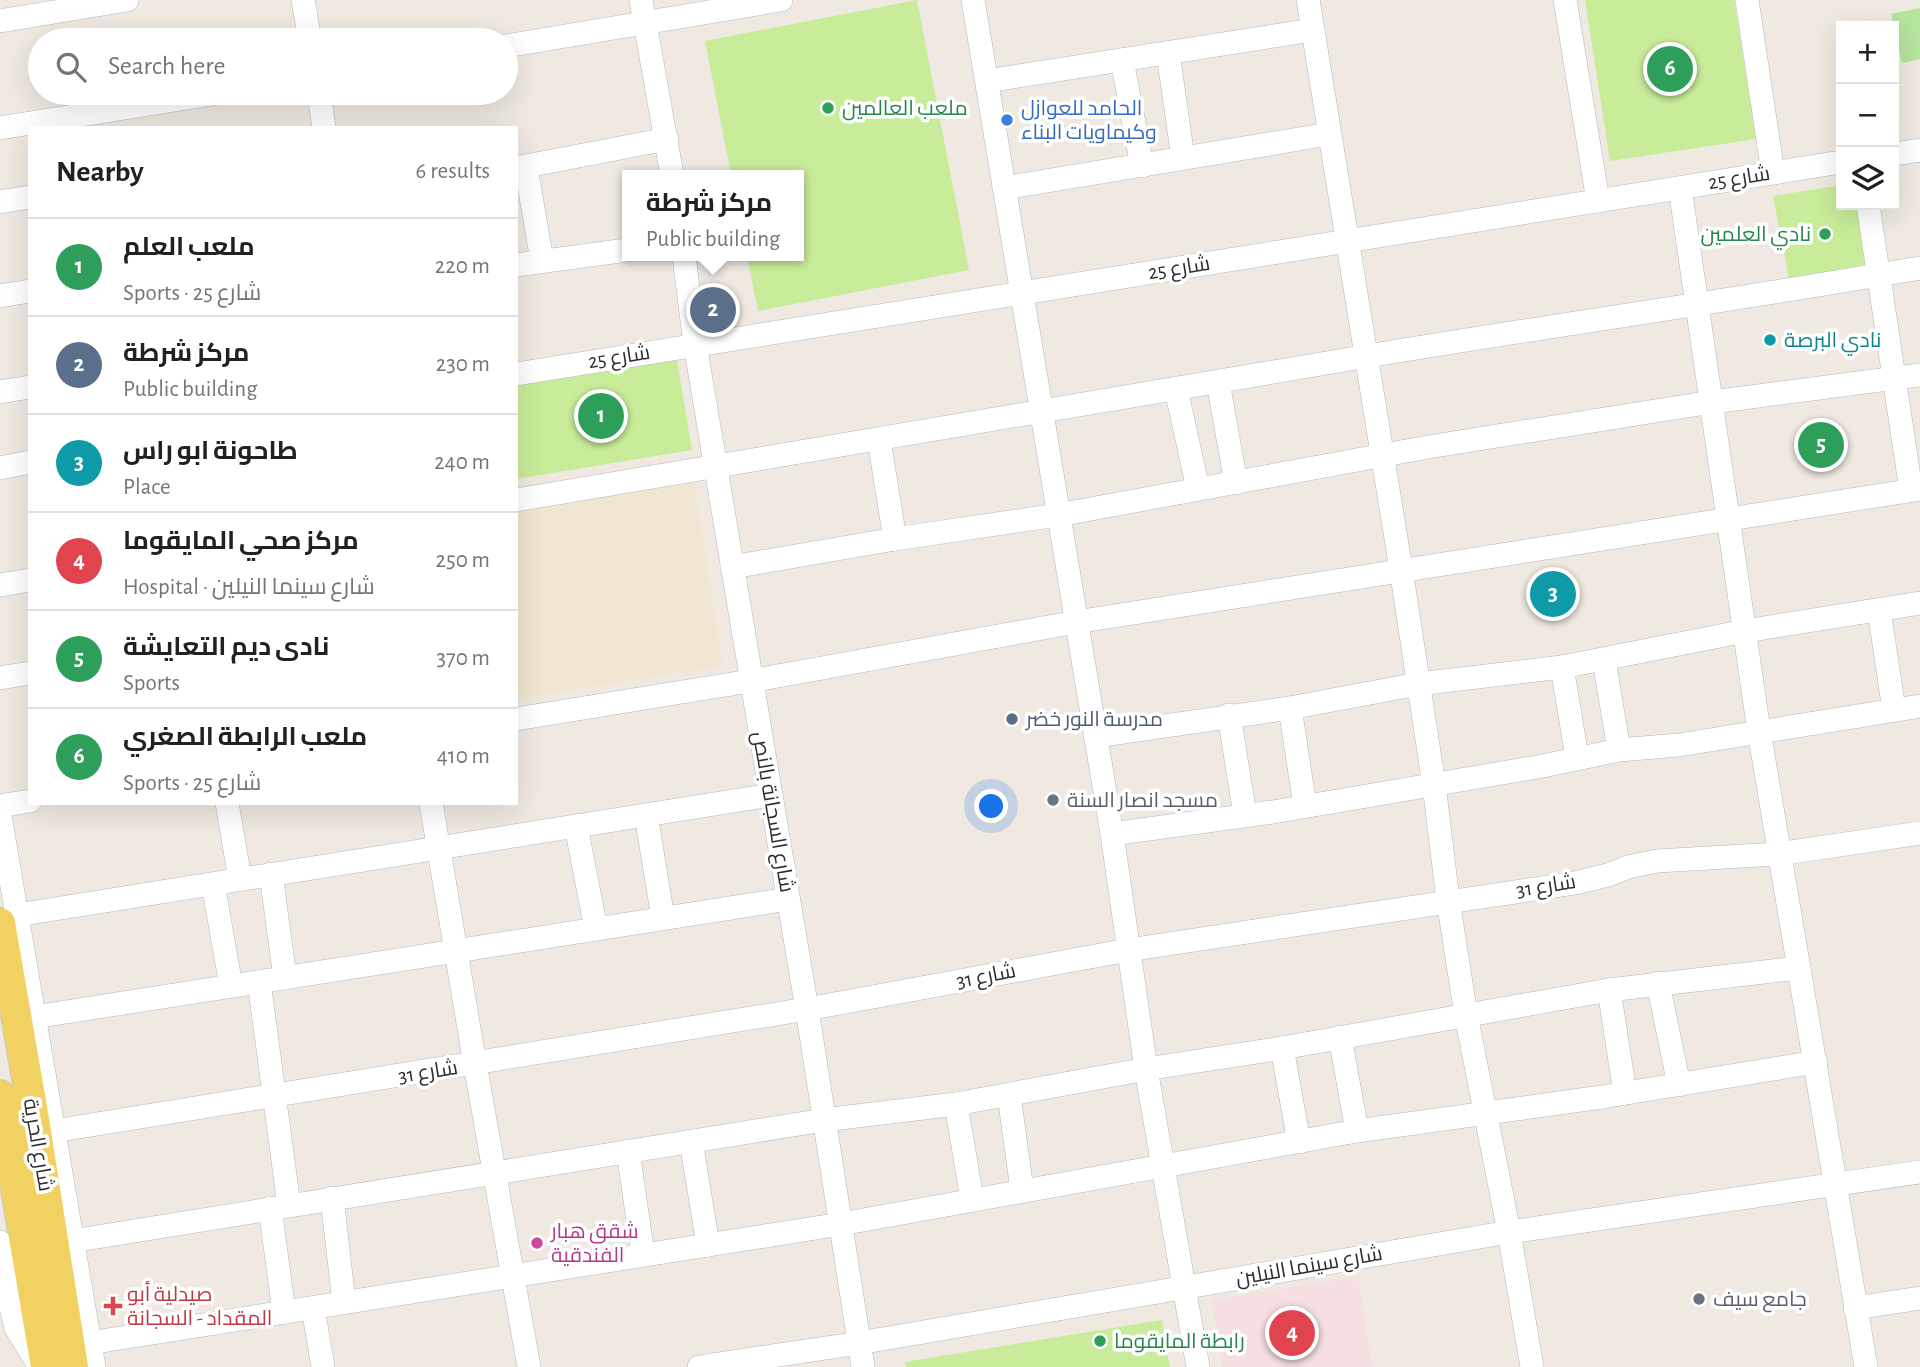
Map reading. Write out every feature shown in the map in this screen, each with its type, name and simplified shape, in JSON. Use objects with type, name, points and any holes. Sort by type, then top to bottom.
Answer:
[{"type":"main road","name":"شارع الحرية","points":[[8,919],[40,1155],[78,1352]]},
{"type":"main road","name":"شارع الحرية","points":[[0,1095],[46,1367]]},
{"type":"street","points":[[0,21],[127,0]]},
{"type":"street","points":[[303,0],[308,28]]},
{"type":"street","points":[[641,0],[672,170]]},
{"type":"street","points":[[518,44],[780,0]]},
{"type":"street","points":[[973,0],[1112,834],[1146,1069],[1198,1367]]},
{"type":"street","points":[[1308,0],[1401,569],[1466,1015],[1509,1232],[1532,1367]]},
{"type":"street","points":[[1565,0],[1598,201]]},
{"type":"street","points":[[1747,0],[1773,173]]},
{"type":"street","points":[[986,81],[1312,30]]},
{"type":"street","points":[[1168,52],[1184,158]]},
{"type":"street","points":[[1122,60],[1142,166]]},
{"type":"street","points":[[0,128],[143,105]]},
{"type":"street","points":[[321,105],[324,126]]},
{"type":"street","points":[[1004,188],[1329,134]]},
{"type":"street","points":[[542,261],[521,167],[667,139]]},
{"type":"street","points":[[1899,153],[1920,150]]},
{"type":"street","name":"شارع 25","points":[[518,374],[1836,163]]},
{"type":"street","points":[[1680,188],[1778,854],[1800,968],[1866,1367]]},
{"type":"street","points":[[0,202],[28,197]]},
{"type":"street","points":[[518,719],[750,681],[1076,622],[1915,489],[1894,379],[1869,210]]},
{"type":"street","points":[[518,265],[622,251]]},
{"type":"street","name":"شارع السجانة بالنص","points":[[685,261],[695,344],[807,1009],[863,1367]]},
{"type":"street","points":[[518,499],[1041,413],[1366,356],[1697,306],[1920,268]]},
{"type":"street","points":[[0,296],[28,291]]},
{"type":"street","points":[[732,567],[1058,515],[1383,454],[1712,402],[1920,374]]},
{"type":"street","points":[[1218,382],[1236,483]]},
{"type":"street","points":[[0,392],[28,387]]},
{"type":"street","points":[[1175,389],[1198,489]]},
{"type":"street","points":[[879,440],[895,539]]},
{"type":"street","points":[[0,468],[28,463]]},
{"type":"street","points":[[0,585],[28,580]]},
{"type":"street","points":[[1095,736],[1290,708],[1418,684],[1562,667],[1745,631],[1920,603]]},
{"type":"street","points":[[1879,610],[1895,710]]},
{"type":"street","points":[[1604,660],[1619,750]]},
{"type":"street","points":[[1562,667],[1577,757]]},
{"type":"street","points":[[0,678],[28,673]]},
{"type":"street","points":[[1112,834],[1434,785],[1619,750],[1653,748],[1920,706]]},
{"type":"street","points":[[1290,708],[1305,806]]},
{"type":"street","points":[[1229,715],[1245,815]]},
{"type":"street","points":[[8,919],[240,879],[771,795]]},
{"type":"street","points":[[0,806],[28,801]]},
{"type":"street","points":[[227,805],[240,879]]},
{"type":"street","points":[[431,805],[529,1367]]},
{"type":"street","points":[[646,815],[663,918]]},
{"type":"street","points":[[0,816],[8,919],[34,1017],[72,1241],[78,1352],[93,1367]]},
{"type":"street","points":[[576,826],[596,929]]},
{"type":"street","name":"شارع 31","points":[[54,1131],[807,1009],[1128,950],[1575,883],[1657,861],[1778,854],[1920,833]]},
{"type":"street","points":[[271,874],[285,978]]},
{"type":"street","points":[[213,884],[231,986]]},
{"type":"street","points":[[34,1017],[788,899]]},
{"type":"street","points":[[72,1241],[824,1120],[956,1104],[1609,990],[1800,968]]},
{"type":"street","points":[[259,982],[273,1097],[285,1312]]},
{"type":"street","points":[[1658,983],[1679,1084]]},
{"type":"street","points":[[1609,990],[1625,1093]]},
{"type":"street","points":[[1340,1037],[1357,1131]]},
{"type":"street","points":[[1282,1048],[1299,1142]]},
{"type":"street","points":[[78,1352],[285,1312],[841,1224],[1357,1131],[1625,1093],[1816,1062]]},
{"type":"street","points":[[1009,1095],[1023,1190]]},
{"type":"street","points":[[956,1104],[971,1199]]},
{"type":"street","points":[[691,1141],[708,1245]]},
{"type":"street","points":[[628,1151],[643,1255]]},
{"type":"street","name":"شارع سينما النيلين","points":[[699,1367],[859,1343],[1509,1232],[1920,1172]]},
{"type":"street","points":[[332,1198],[344,1302]]},
{"type":"street","points":[[0,1242],[16,1328],[40,1367]]},
{"type":"street","points":[[1855,1308],[1920,1298]]},
{"type":"street","points":[[313,1308],[323,1367]]},
{"type":"shaded area","points":[[693,478],[723,666],[518,699],[518,506]]},
{"type":"shaded area","points":[[1358,1277],[1372,1367],[1223,1367],[1212,1300]]},
{"type":"green space","name":"ملعب العالمين","points":[[917,0],[969,270],[758,311],[748,261],[804,261],[804,170],[730,170],[705,41]]},
{"type":"green space","points":[[1585,0],[1734,0],[1756,139],[1610,161]]},
{"type":"green space","points":[[1920,8],[1920,59],[1902,63],[1899,21],[1893,21],[1891,14]]},
{"type":"green space","name":"نادي العلمين","points":[[1836,186],[1836,210],[1866,210],[1874,263],[1789,279],[1773,196]]},
{"type":"green space","points":[[676,355],[692,450],[518,479],[518,381]]},
{"type":"green space","name":"رابطة المايقوما","points":[[1162,1320],[1170,1367],[906,1367],[905,1362]]},
{"type":"place","name":"ملعب الرابطة الصغري","points":[[1670,69]]},
{"type":"place","name":"ملعب العالمين","points":[[828,108]]},
{"type":"place","name":"الحامد للعوازل وكيماويات البناء","points":[[1007,120]]},
{"type":"place","name":"نادي العلمين","points":[[1825,234]]},
{"type":"place","name":"مركز شرطة","points":[[713,310]]},
{"type":"place","name":"نادي البرصة","points":[[1770,340]]},
{"type":"place","name":"ملعب العلم","points":[[601,416]]},
{"type":"place","name":"نادى ديم التعايشة","points":[[1821,445]]},
{"type":"place","name":"طاحونة ابو راس","points":[[1553,594]]},
{"type":"place","name":"مدرسة النور خضر","points":[[1012,719]]},
{"type":"place","name":"مسجد انصار السنة","points":[[1053,800]]},
{"type":"place","name":"شقق هبار الفندقية","points":[[537,1243]]},
{"type":"place","name":"جامع سيف","points":[[1699,1299]]},
{"type":"place","name":"صيدلية أبو المقداد - السجانة","points":[[113,1306]]},
{"type":"place","name":"مركز صحي المايقوما","points":[[1292,1333]]},
{"type":"place","name":"رابطة المايقوما","points":[[1100,1341]]}]
